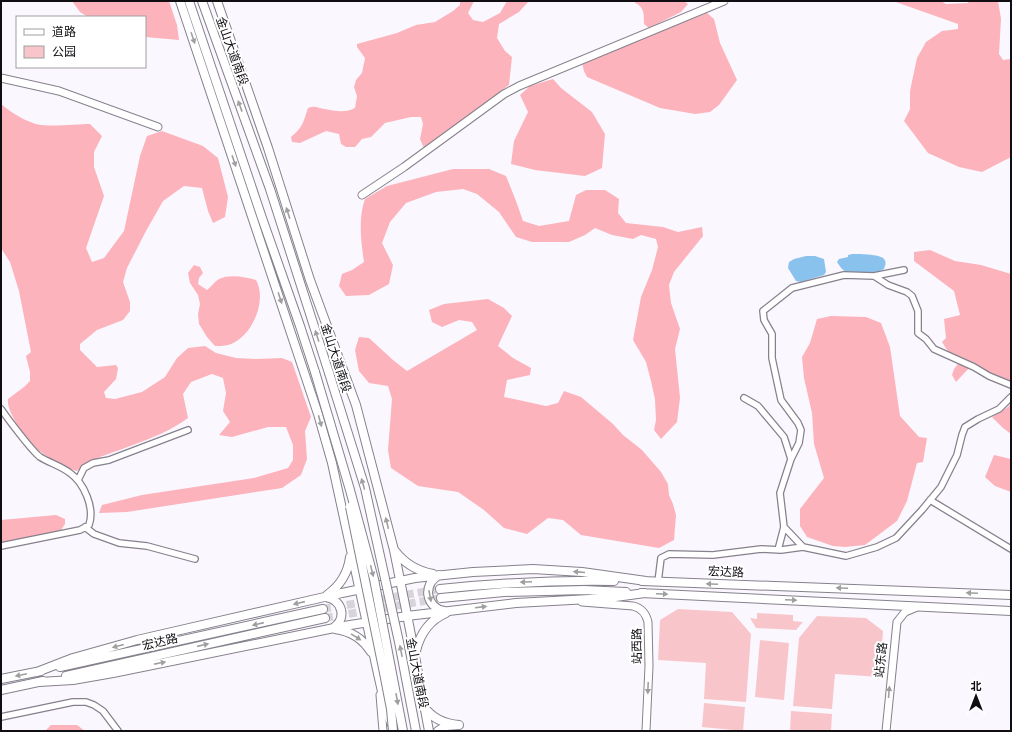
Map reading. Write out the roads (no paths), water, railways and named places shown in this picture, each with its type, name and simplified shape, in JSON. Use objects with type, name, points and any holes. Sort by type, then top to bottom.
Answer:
[{"type":"main road","points":[[180,1],[276,284],[318,414],[332,463],[374,658],[386,709],[393,731]]},
{"type":"main road","name":"金山大道南段","points":[[189,1],[300,326],[342,462],[374,579],[403,731]]},
{"type":"main road","name":"金山大道南段","points":[[202,1],[278,214],[365,488],[399,642],[416,731]]},
{"type":"main road","points":[[217,1],[268,148],[310,280],[356,405],[401,581],[429,731]]},
{"type":"main road","points":[[278,214],[310,280]]},
{"type":"main road","points":[[262,218],[276,284]]},
{"type":"main road","points":[[342,462],[391,709],[393,731]]},
{"type":"main road","points":[[324,597],[337,587],[344,577],[349,562],[350,546]]},
{"type":"main road","points":[[394,550],[402,559],[416,569],[443,575]]},
{"type":"main road","points":[[37,672],[73,658],[137,640],[401,581],[443,575],[533,569],[582,572],[646,581]]},
{"type":"main road","points":[[443,575],[431,582],[428,589],[428,596],[433,606],[439,610],[450,611]]},
{"type":"main road","name":"宏达路","points":[[440,589],[504,583],[584,580],[1011,595]]},
{"type":"main road","name":"宏达路","points":[[441,598],[504,592],[584,590],[1011,610]]},
{"type":"main road","points":[[39,682],[73,680],[113,673],[366,622],[516,603],[608,598],[645,593]]},
{"type":"main road","points":[[324,597],[336,601],[342,610],[342,617],[339,623],[329,629]]},
{"type":"main road","name":"宏达路","points":[[1,679],[323,609]]},
{"type":"main road","points":[[415,656],[419,639],[429,625],[450,611]]},
{"type":"main road","name":"宏达路","points":[[1,690],[325,618]]},
{"type":"main road","points":[[329,629],[344,631],[358,638],[366,645],[374,658]]},
{"type":"main road","points":[[424,706],[431,715],[440,721],[459,725],[446,726],[438,731]]},
{"type":"street","points":[[362,195],[404,167],[504,94],[518,86],[724,1]]},
{"type":"street","points":[[1,78],[59,91],[158,127]]},
{"type":"street","points":[[778,550],[784,527],[780,493],[791,460],[800,443],[801,430],[798,423],[781,400],[772,358],[772,334],[764,320],[763,311],[792,288],[844,275],[874,276],[904,270]]},
{"type":"street","points":[[874,276],[888,285],[907,292],[912,296],[918,311],[918,333],[926,338],[934,349],[1011,385]]},
{"type":"street","points":[[658,582],[661,558],[669,554],[713,555],[761,549],[778,550],[803,547],[846,556],[877,547],[896,538],[941,487],[957,455],[965,427],[999,409],[1011,397]]},
{"type":"street","points":[[744,398],[758,406],[784,437],[791,460]]},
{"type":"street","points":[[1,409],[39,456],[70,472],[78,480],[86,496],[91,513],[88,525],[80,530],[1,546]]},
{"type":"street","points":[[78,480],[84,468],[93,463],[109,460],[188,430]]},
{"type":"street","points":[[930,500],[1011,550]]},
{"type":"street","points":[[85,527],[94,534],[119,543],[147,546],[195,559]]},
{"type":"street","points":[[784,527],[803,547]]},
{"type":"street","name":"站西路","points":[[572,600],[587,603],[633,606],[639,608],[646,615],[648,622],[646,731]]},
{"type":"street","name":"站东路","points":[[886,731],[897,622],[902,615],[909,610],[922,606]]},
{"type":"street","points":[[378,674],[383,731]]},
{"type":"street","points":[[1,717],[73,702],[86,702],[103,711],[118,731]]},
{"type":"water","points":[[852,254],[882,257],[886,264],[884,269],[876,272],[854,274],[846,272],[837,262],[839,259],[848,257],[848,255]]},
{"type":"water","points":[[806,256],[815,256],[824,259],[826,272],[824,275],[801,282],[796,281],[788,268],[789,262]]},
{"type":"tunnel","points":[[323,609],[440,589]]},
{"type":"tunnel","points":[[325,618],[441,598]]}]
